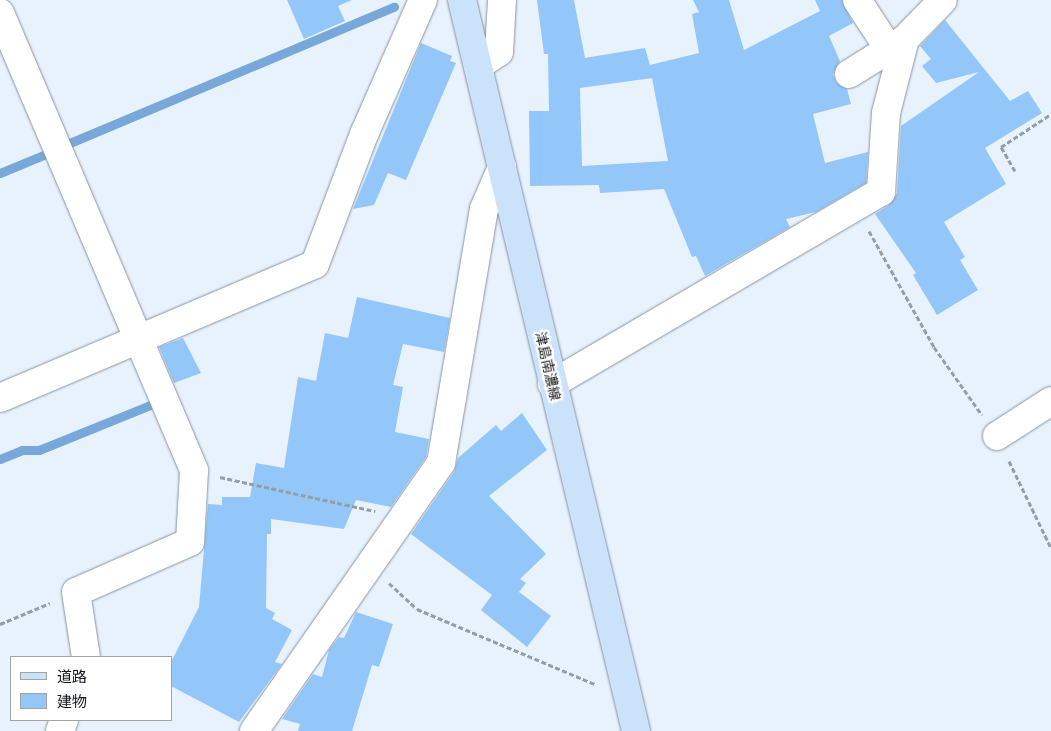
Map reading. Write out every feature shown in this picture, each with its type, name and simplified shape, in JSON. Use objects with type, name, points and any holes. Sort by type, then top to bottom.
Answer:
[{"type":"main road","name":"津島南濃線","points":[[462,0],[636,731]]},
{"type":"street","points":[[0,398],[139,341],[315,264],[365,132],[423,0]]},
{"type":"street","points":[[478,66],[499,52],[502,0]]},
{"type":"street","points":[[857,0],[897,44]]},
{"type":"street","points":[[849,74],[897,44],[944,0]]},
{"type":"street","points":[[0,13],[194,471],[190,542],[76,592],[86,656]]},
{"type":"street","points":[[552,384],[647,325],[856,210],[881,192],[886,113],[897,44]]},
{"type":"street","points":[[254,731],[371,568],[441,463],[484,209],[502,167]]},
{"type":"street","points":[[997,436],[1051,401]]},
{"type":"path","points":[[1015,172],[1000,147],[1051,114]]},
{"type":"path","points":[[856,210],[934,347],[997,436],[1051,548]]},
{"type":"path","points":[[194,471],[405,518]]},
{"type":"path","points":[[371,568],[417,609],[603,687],[624,683]]},
{"type":"path","points":[[0,624],[76,592]]},
{"type":"building","points":[[287,0],[352,0],[338,6],[345,21],[304,39]]},
{"type":"building","points":[[537,0],[574,0],[585,58],[645,48],[650,65],[699,53],[692,14],[699,12],[693,0],[729,0],[744,50],[820,11],[815,0],[842,0],[853,23],[829,36],[840,61],[833,74],[836,82],[847,89],[851,104],[813,114],[825,163],[868,152],[866,183],[816,212],[786,219],[790,227],[705,276],[696,256],[692,257],[664,189],[600,193],[599,185],[530,186],[529,111],[549,111],[548,54],[544,54]],"holes":[[[652,78],[668,161],[582,166],[580,88]]]},
{"type":"building","points":[[945,20],[1010,101],[1028,91],[1042,113],[985,148],[1006,184],[944,222],[965,257],[960,260],[978,290],[937,315],[913,275],[916,273],[875,214],[889,205],[897,193],[901,126],[979,72],[936,83],[922,66],[931,59],[920,46]]},
{"type":"building","points":[[421,43],[452,56],[450,61],[456,63],[406,180],[388,173],[374,205],[353,209]]},
{"type":"building","points":[[357,297],[450,318],[444,352],[403,344],[393,385],[403,387],[395,432],[429,439],[426,457],[391,507],[356,500],[344,529],[271,519],[271,534],[267,534],[266,608],[275,613],[272,619],[292,630],[275,662],[282,664],[239,722],[172,687],[172,660],[199,607],[208,504],[222,505],[222,497],[250,497],[256,463],[284,468],[298,377],[316,381],[325,333],[348,338]]},
{"type":"building","points":[[183,338],[201,373],[174,383],[159,347]]},
{"type":"building","points":[[522,413],[547,450],[489,496],[546,554],[520,579],[526,583],[519,592],[551,616],[527,647],[481,610],[492,595],[411,534],[454,472],[458,458],[496,425],[501,431]]},
{"type":"building","points":[[356,612],[393,624],[379,667],[372,665],[352,731],[298,731],[300,724],[282,719],[313,674],[322,677],[329,650],[339,637],[344,638]]},
{"type":"waterway","points":[[65,145],[394,7]]},
{"type":"waterway","points":[[0,173],[46,154]]},
{"type":"waterway","points":[[0,459],[22,450],[39,450],[153,404]]}]
